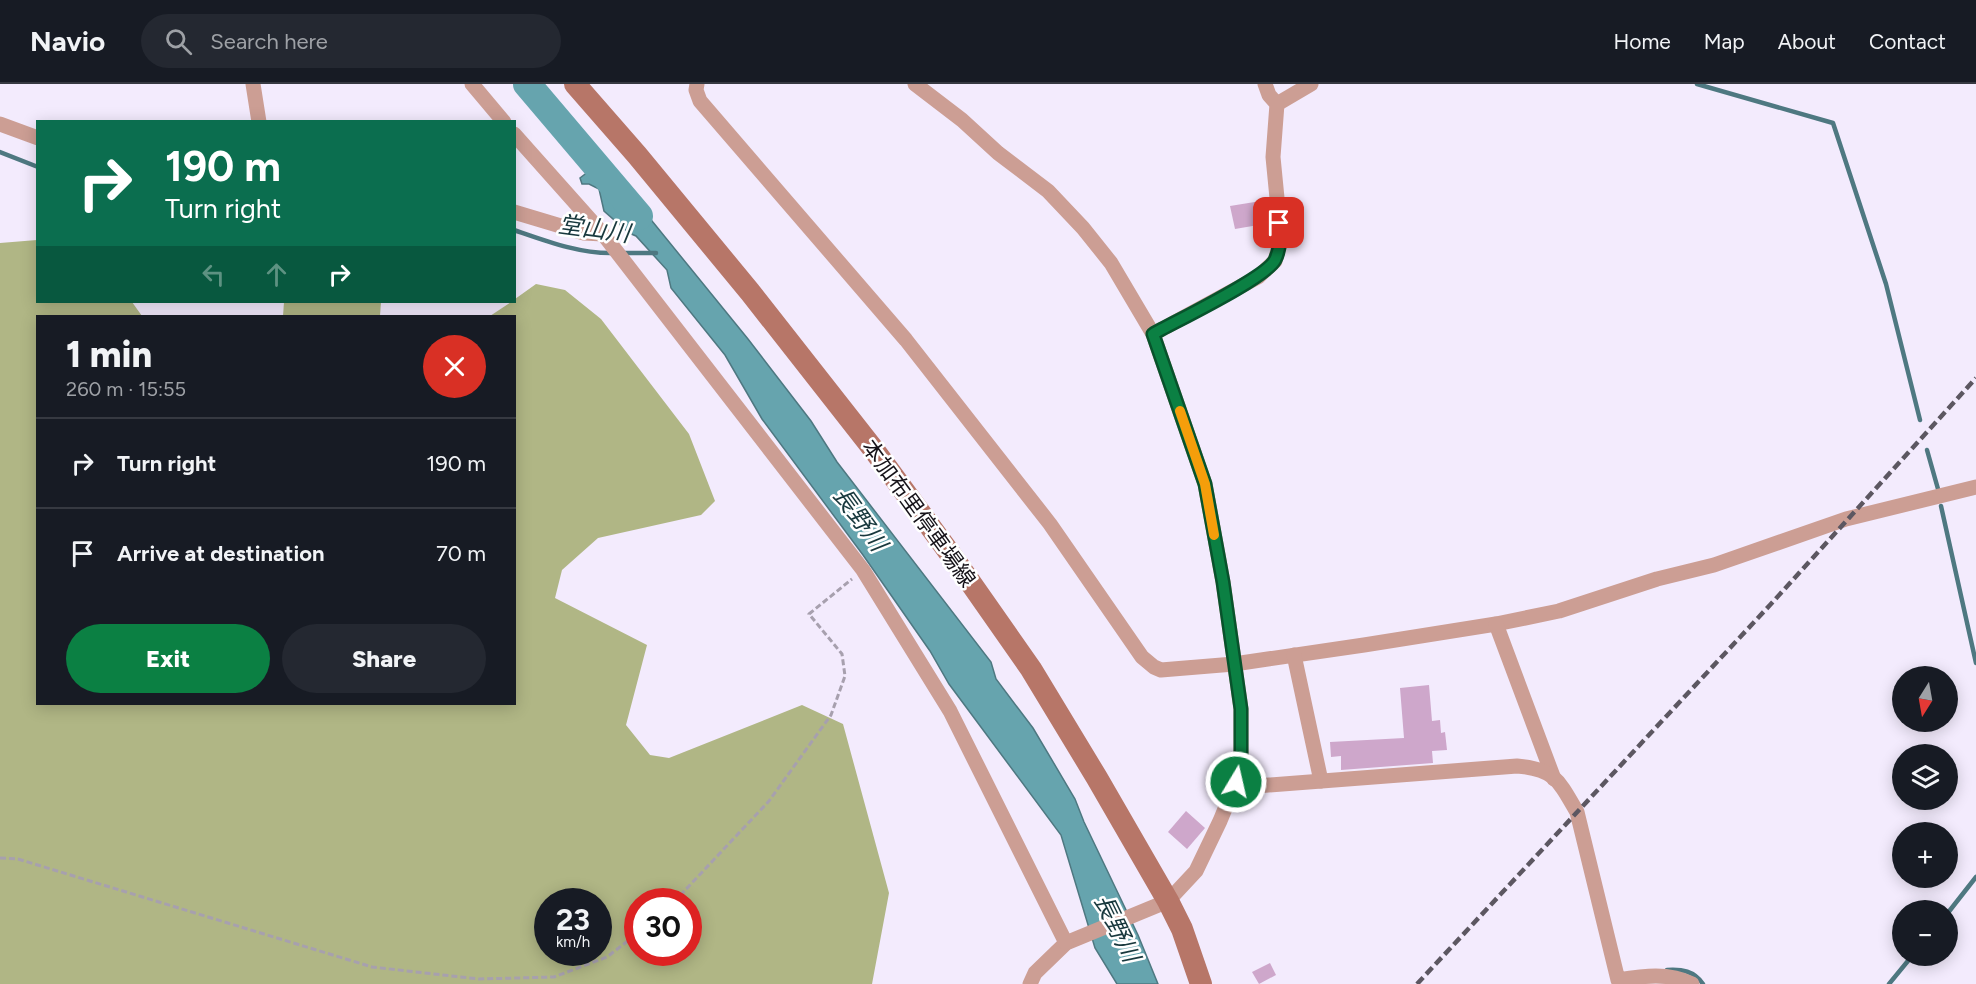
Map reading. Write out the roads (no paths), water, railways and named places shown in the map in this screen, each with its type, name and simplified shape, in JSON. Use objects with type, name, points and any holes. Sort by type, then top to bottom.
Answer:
[{"type":"main road","name":"本加布里停車場線","points":[[575,84],[750,292],[874,450],[1031,669],[1168,902],[1182,929],[1201,984]]},
{"type":"street","points":[[254,84],[259,120]]},
{"type":"street","points":[[472,84],[502,120]]},
{"type":"street","points":[[697,84],[696,90],[700,100],[906,340],[1050,524],[1142,657],[1161,670],[1234,664],[1496,624],[1559,611],[1657,579],[1714,565],[1846,519],[1976,487]]},
{"type":"street","points":[[915,84],[1048,191],[1111,263],[1153,334],[1205,484],[1223,582],[1241,709],[1241,757],[1236,782],[1196,871],[1168,902],[1066,943],[1035,973],[1030,984]]},
{"type":"street","points":[[1153,334],[1258,277],[1275,261],[1281,239],[1273,157],[1277,104],[1269,95],[1265,84]]},
{"type":"street","points":[[1277,104],[1311,84]]},
{"type":"street","points":[[0,124],[36,137]]},
{"type":"street","points":[[516,136],[603,234],[863,570],[950,711],[1066,943]]},
{"type":"street","points":[[516,213],[584,233],[603,234]]},
{"type":"street","points":[[1496,624],[1554,779]]},
{"type":"street","points":[[1294,655],[1321,782]]},
{"type":"street","points":[[1236,782],[1256,786],[1517,766],[1542,769],[1551,774],[1565,790],[1577,812],[1618,980],[1643,976],[1676,977],[1692,984]]},
{"type":"water","points":[[593,168],[607,187],[626,189],[748,339],[811,421],[837,462],[991,662],[996,679],[1033,728],[1075,799],[1138,935],[1158,984],[1117,984],[1095,948],[1061,835],[949,684],[930,651],[863,555],[762,419],[725,355],[671,288],[667,270],[636,236],[629,233],[604,211],[599,189],[589,184],[582,184],[580,178]]},
{"type":"waterway","name":"長野川","points":[[527,84],[639,216]]},
{"type":"waterway","points":[[1697,84],[1833,123],[1886,284],[1920,420]]},
{"type":"waterway","name":"堂山川","points":[[0,152],[36,166]]},
{"type":"waterway","name":"堂山川","points":[[516,231],[576,249],[614,253]]},
{"type":"waterway","name":"堂山川","points":[[622,253],[656,253]]},
{"type":"waterway","points":[[1927,450],[1938,489]]},
{"type":"waterway","points":[[1941,506],[1976,663]]},
{"type":"waterway","points":[[1958,900],[1976,877]]},
{"type":"waterway","points":[[1889,984],[1904,966]]},
{"type":"waterway","points":[[1667,970],[1687,972],[1696,976],[1703,984]]},
{"type":"railway","points":[[1417,984],[1770,605],[1976,378]]}]
